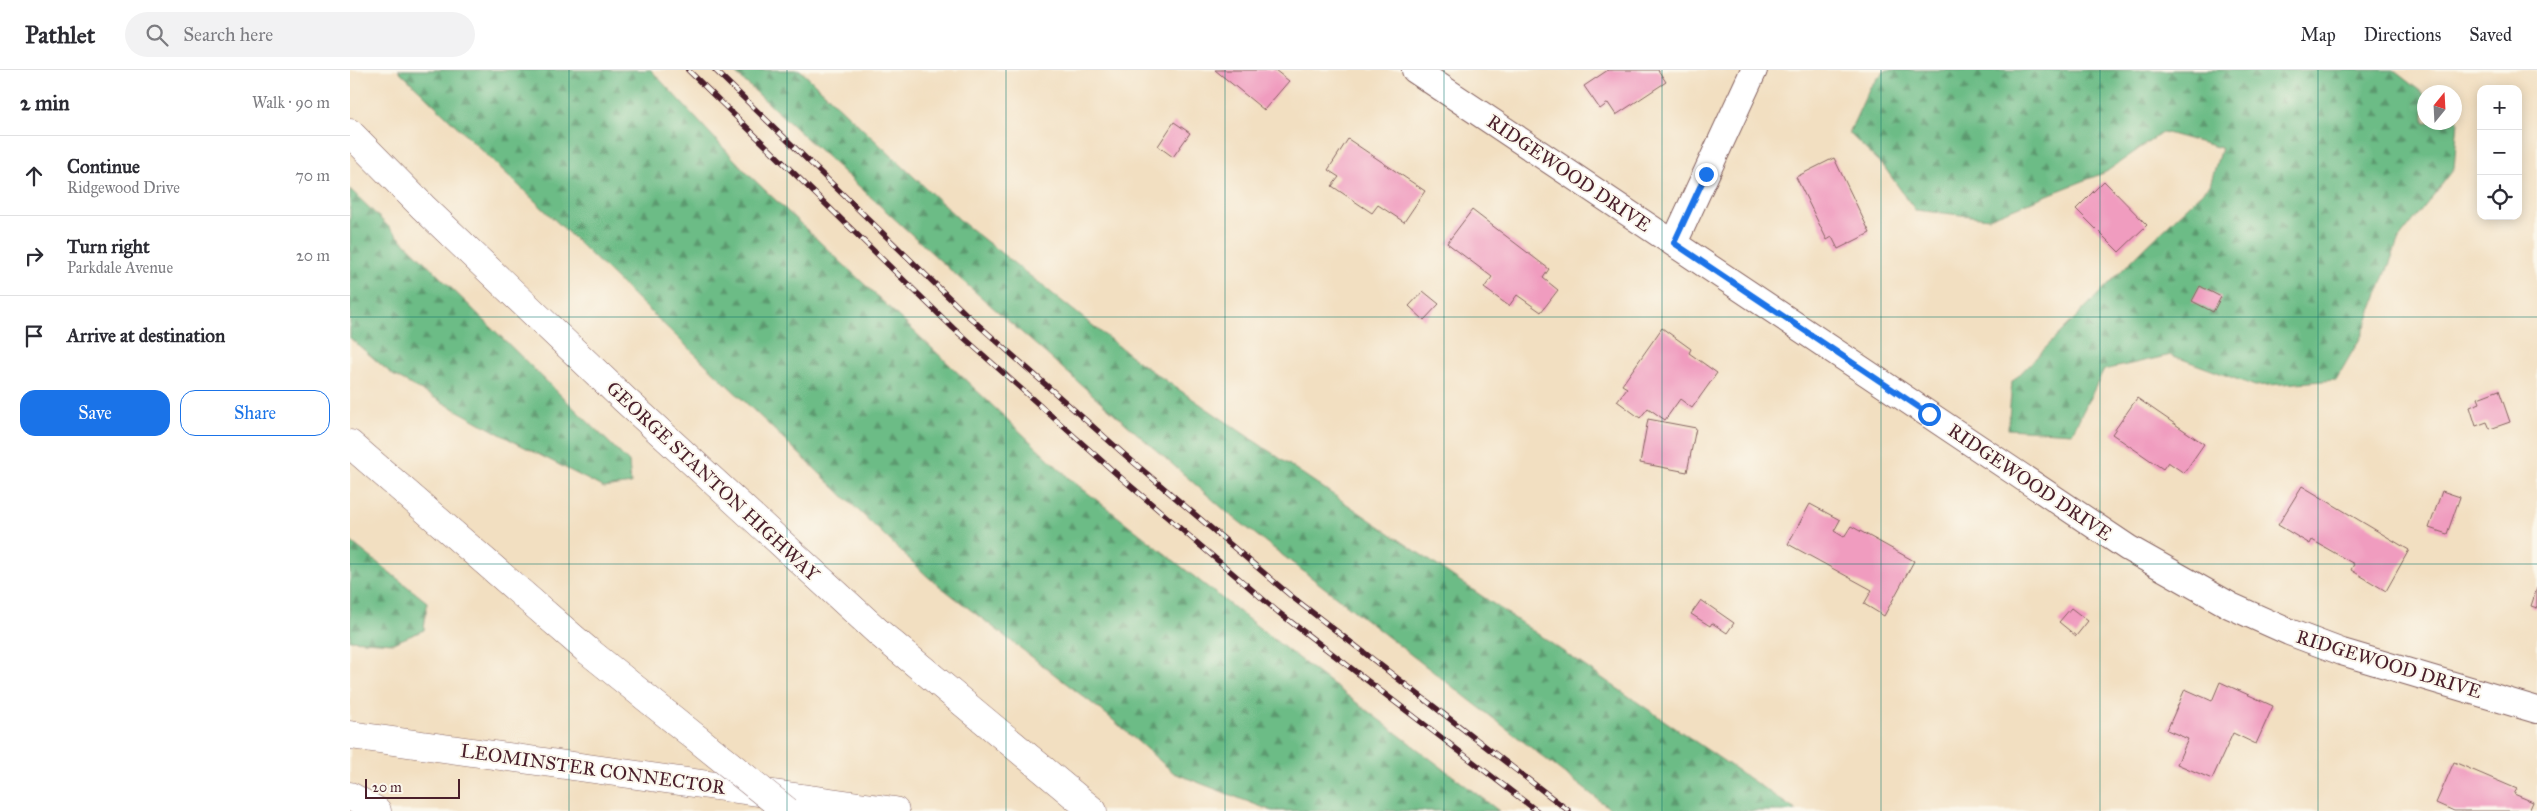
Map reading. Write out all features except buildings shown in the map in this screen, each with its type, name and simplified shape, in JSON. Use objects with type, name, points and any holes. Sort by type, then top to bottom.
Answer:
[{"type":"main road","name":"GEORGE STANTON HIGHWAY","points":[[350,133],[423,207],[624,400],[878,632],[1093,811]]},
{"type":"main road","points":[[350,444],[587,650],[787,811]]},
{"type":"main road","name":"LEOMINSTER CONNECTOR","points":[[350,736],[569,768],[738,788],[895,811]]},
{"type":"main road","points":[[350,796],[377,811]]},
{"type":"street","name":"RIDGEWOOD DRIVE","points":[[1415,70],[2128,548],[2231,606],[2289,632],[2342,652],[2537,710]]},
{"type":"street","points":[[1674,243],[1754,70]]},
{"type":"green space","points":[[398,70],[651,70],[747,173],[1070,479],[1290,652],[1499,811],[1272,811],[1174,773],[1106,714],[928,577]]},
{"type":"green space","points":[[732,70],[800,70],[962,222],[1140,363],[1797,811],[1613,811],[1228,513],[957,276]]},
{"type":"green space","points":[[1885,70],[2393,70],[2417,89],[2417,130],[2457,130],[2454,169],[2399,239],[2362,335],[2336,380],[2255,386],[2171,355],[2104,370],[2072,433],[2008,429],[2012,382],[2144,248],[2210,185],[2221,148],[2163,132],[2106,172],[1989,218],[1915,210],[1885,168],[1849,133],[1870,87]]},
{"type":"green space","points":[[350,189],[629,462],[631,484],[604,488],[509,439],[393,375],[350,338]]},
{"type":"green space","points":[[350,541],[427,602],[424,630],[393,643],[350,640]]},
{"type":"railway","points":[[688,70],[953,328],[1112,470],[1278,612],[1537,811]]},
{"type":"railway","points":[[715,70],[966,314],[1125,455],[1291,596],[1569,811]]},
{"type":"route","points":[[1706,174],[1674,243],[1929,414]]}]
